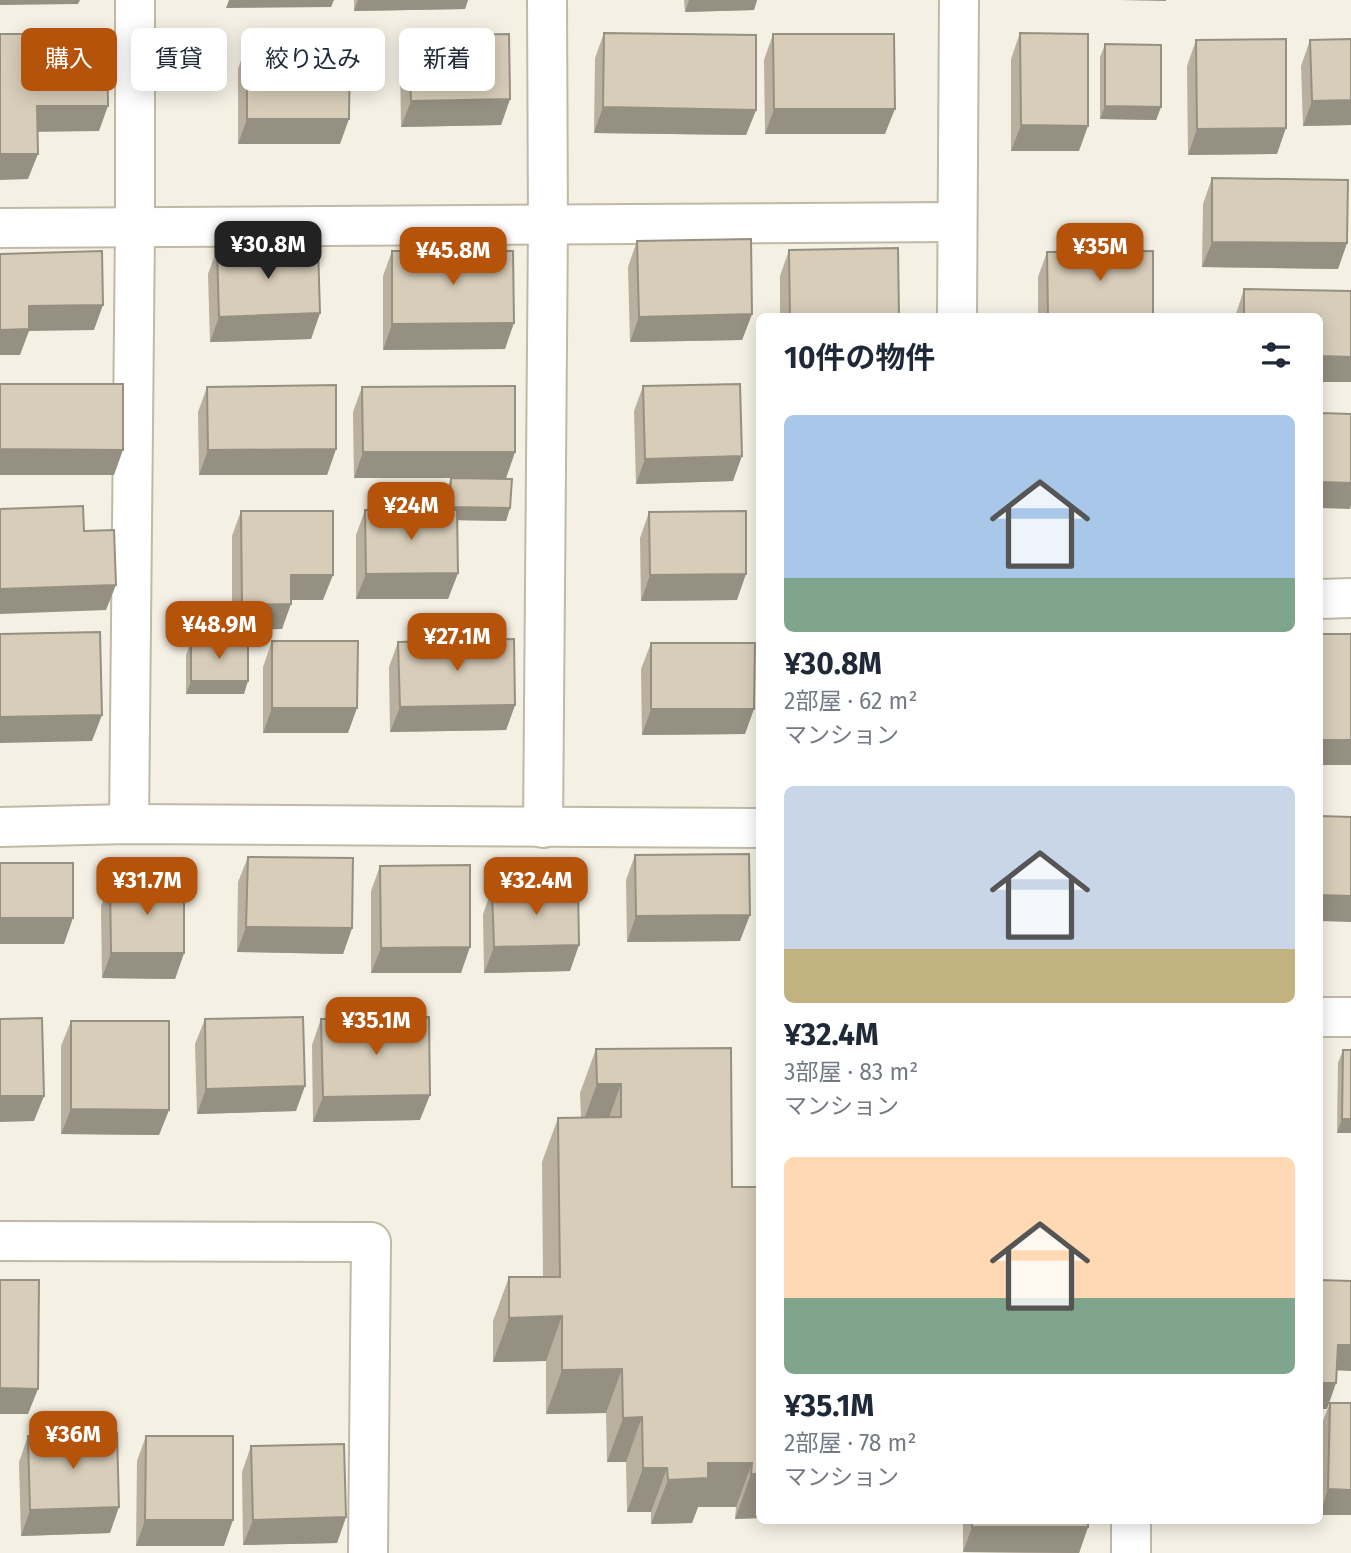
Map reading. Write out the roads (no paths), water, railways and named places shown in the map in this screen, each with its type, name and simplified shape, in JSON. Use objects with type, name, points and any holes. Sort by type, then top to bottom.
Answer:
[{"type":"street","points":[[129,824],[135,0]]},
{"type":"street","points":[[543,828],[547,0]]},
{"type":"street","points":[[957,313],[958,0]]},
{"type":"street","points":[[0,228],[957,222]]},
{"type":"street","points":[[1323,599],[1351,598]]},
{"type":"street","points":[[0,827],[129,824],[756,828]]},
{"type":"street","points":[[1323,1017],[1351,1017]]},
{"type":"street","points":[[0,1241],[371,1242],[368,1553]]},
{"type":"street","points":[[1131,1524],[1131,1553]]}]
